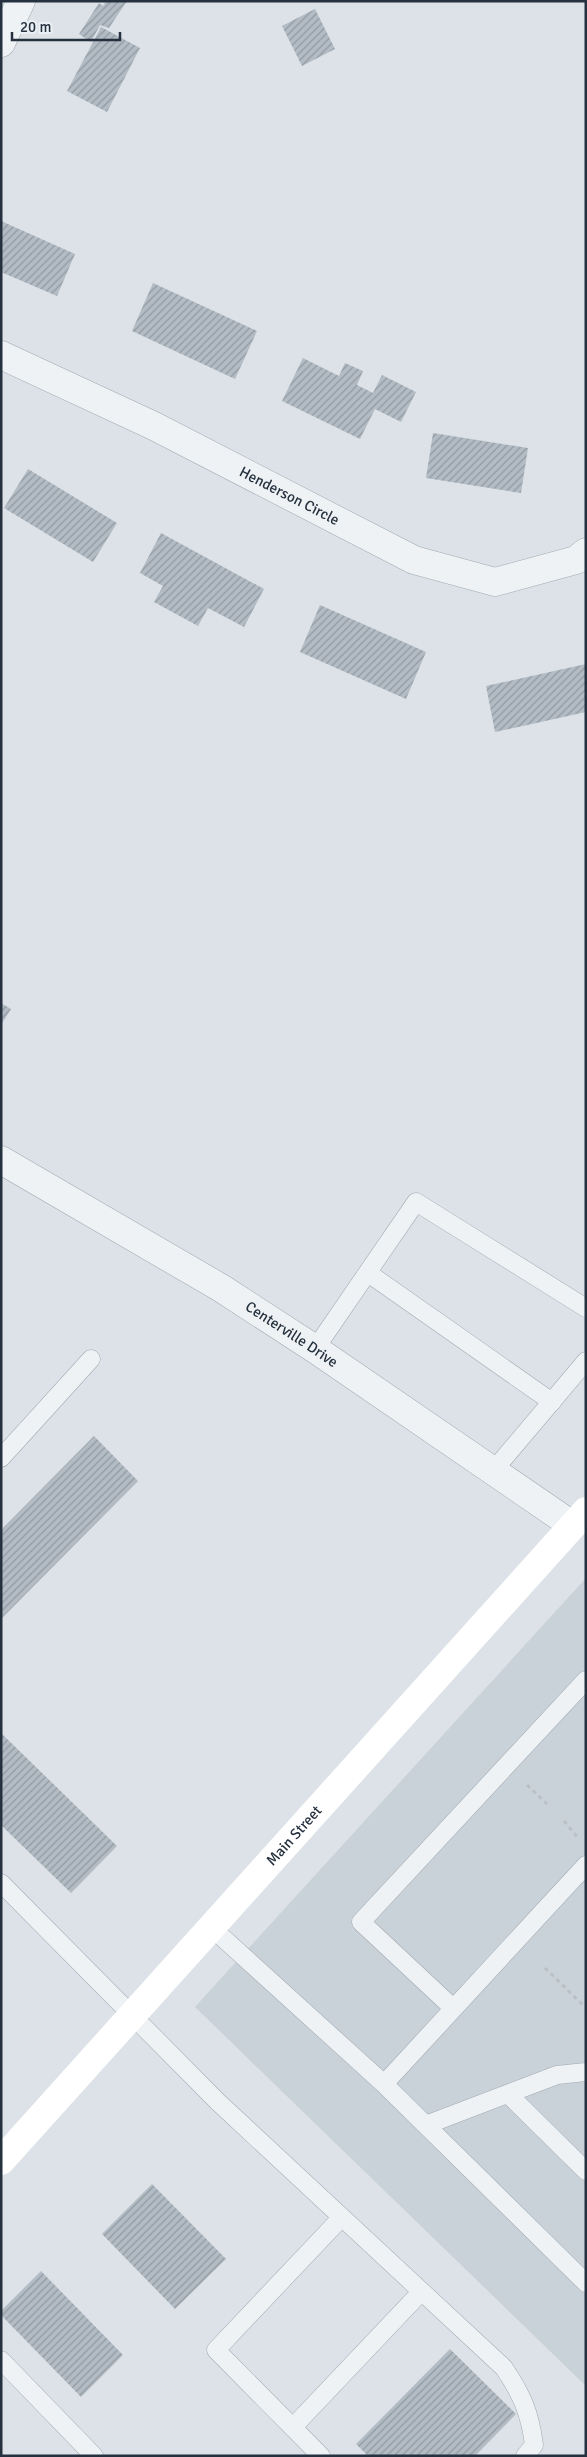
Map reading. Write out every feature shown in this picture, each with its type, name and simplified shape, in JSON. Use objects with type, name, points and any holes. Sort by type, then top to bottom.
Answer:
[{"type":"main road","name":"Main Street","points":[[1,2161],[579,1518]]},
{"type":"street","points":[[1,43],[21,1]]},
{"type":"street","name":"Henderson Circle","points":[[1,355],[154,426],[414,560],[495,582],[576,560],[586,552]]},
{"type":"street","name":"Centerville Drive","points":[[1,1160],[221,1288],[315,1348],[494,1470],[579,1518]]},
{"type":"lane","points":[[315,1348],[416,1202],[586,1308]]},
{"type":"lane","points":[[368,1273],[552,1402]]},
{"type":"lane","points":[[1,1458],[91,1359]]},
{"type":"lane","points":[[494,1470],[586,1361]]},
{"type":"lane","points":[[453,2008],[361,1922],[586,1680]]},
{"type":"lane","points":[[384,2084],[586,1865]]},
{"type":"lane","points":[[1,1883],[218,2102],[504,2368],[521,2394],[530,2418],[534,2445],[525,2456]]},
{"type":"lane","points":[[212,1928],[384,2084],[586,2283]]},
{"type":"lane","points":[[426,2125],[557,2075],[586,2072]]},
{"type":"lane","points":[[508,2094],[586,2171]]},
{"type":"lane","points":[[321,2456],[216,2350],[341,2218]]},
{"type":"lane","points":[[293,2427],[421,2292]]},
{"type":"lane","points":[[1,2360],[94,2456]]},
{"type":"path","points":[[564,1820],[583,1844]]},
{"type":"path","points":[[545,1968],[586,2008]]},
{"type":"shaded area","points":[[586,1578],[586,2386],[195,2007]]},
{"type":"building","points":[[106,1],[127,1],[109,28],[100,25],[91,42],[79,34],[99,3],[103,6]]},
{"type":"building","points":[[315,9],[335,49],[302,66],[282,26]]},
{"type":"building","points":[[101,27],[140,48],[107,112],[67,91]]},
{"type":"building","points":[[1,221],[75,254],[57,296],[1,272]]},
{"type":"building","points":[[153,283],[257,331],[235,379],[132,331]]},
{"type":"building","points":[[303,358],[339,376],[345,363],[363,371],[357,385],[373,393],[382,375],[416,392],[401,422],[375,409],[360,439],[282,401]]},
{"type":"building","points":[[433,433],[528,448],[521,493],[426,478]]},
{"type":"building","points":[[28,469],[117,523],[93,562],[4,508]]},
{"type":"building","points":[[161,533],[264,589],[244,627],[208,608],[198,626],[154,602],[163,586],[140,573]]},
{"type":"building","points":[[320,605],[426,652],[406,699],[300,652]]},
{"type":"building","points":[[586,664],[586,712],[495,732],[486,686]]},
{"type":"building","points":[[1,1003],[11,1009],[1,1025]]},
{"type":"building","points":[[94,1436],[138,1481],[1,1619],[1,1530]]},
{"type":"building","points":[[1,1733],[117,1846],[71,1893],[1,1825]]},
{"type":"building","points":[[152,2184],[226,2259],[175,2309],[102,2234]]},
{"type":"building","points":[[41,2271],[123,2355],[81,2397],[1,2315],[1,2311]]},
{"type":"building","points":[[450,2349],[516,2414],[475,2456],[368,2456],[356,2444]]}]
